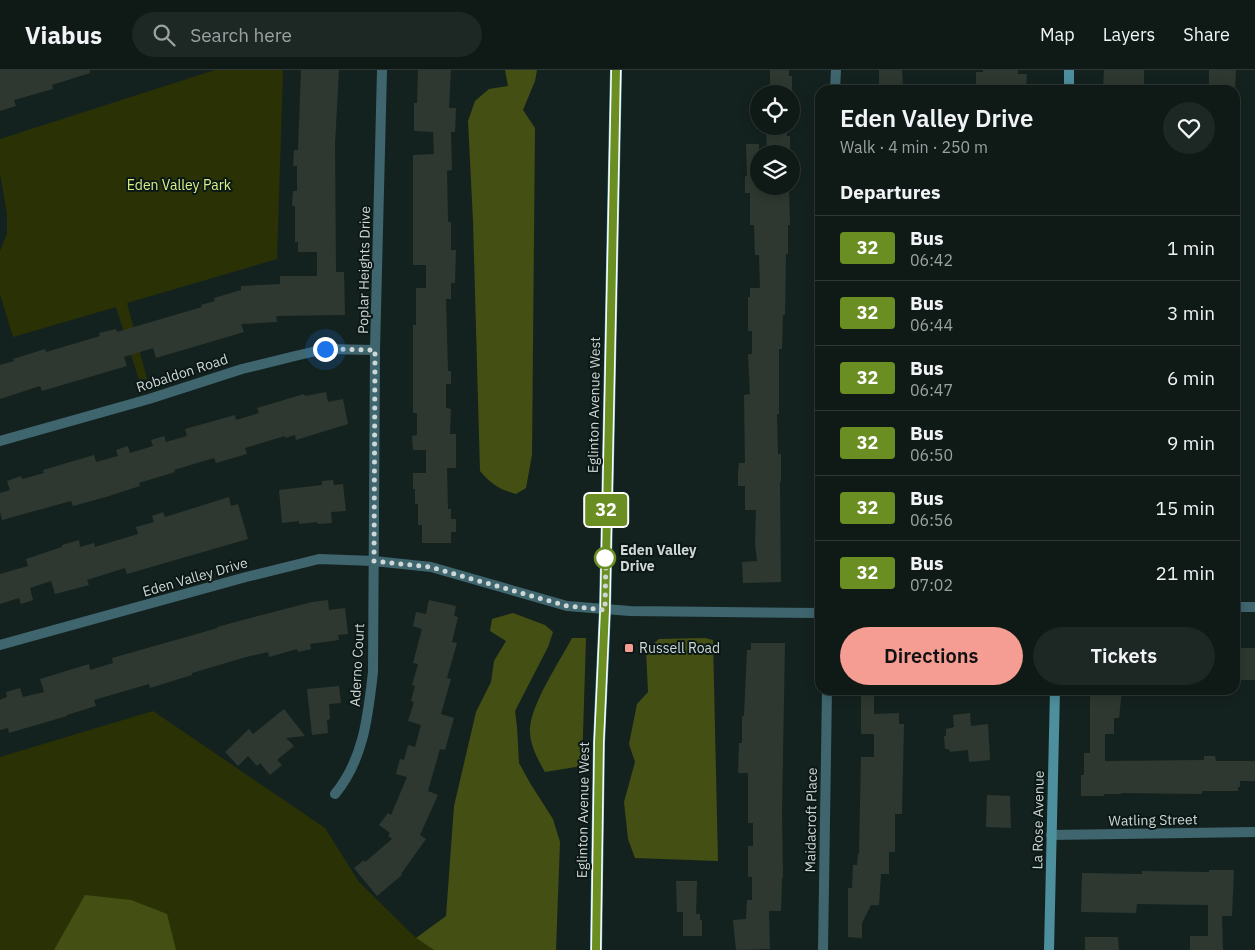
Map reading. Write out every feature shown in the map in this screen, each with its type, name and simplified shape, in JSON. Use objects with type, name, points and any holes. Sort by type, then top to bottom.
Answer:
[{"type":"main road","name":"Eglinton Avenue West","points":[[596,950],[599,742],[605,610],[616,70]]},
{"type":"street","name":"Poplar Heights Drive","points":[[374,561],[375,350],[382,70]]},
{"type":"street","points":[[835,85],[836,70]]},
{"type":"street","points":[[1069,70],[1069,85]]},
{"type":"street","name":"Robaldon Road","points":[[0,441],[242,369],[286,358],[325,349],[375,350]]},
{"type":"street","name":"Eden Valley Drive","points":[[0,645],[246,577],[319,559],[374,561],[430,567],[567,606],[605,610]]},
{"type":"street","name":"Aderno Court","points":[[335,794],[344,783],[357,757],[368,717],[373,672],[374,561]]},
{"type":"street","points":[[1240,607],[1255,607]]},
{"type":"street","points":[[605,610],[815,613]]},
{"type":"street","name":"Maidacroft Place","points":[[823,950],[827,695]]},
{"type":"street","name":"La Rose Avenue","points":[[1049,950],[1054,695]]},
{"type":"street","name":"Watling Street","points":[[1051,834],[1255,832]]},
{"type":"green space","name":"Eden Valley Park","points":[[215,70],[283,70],[277,259],[127,303],[147,379],[139,380],[116,307],[13,337],[0,294],[0,251],[7,234],[7,214],[0,173],[0,139]]},
{"type":"green space","points":[[505,70],[537,70],[535,81],[523,110],[535,128],[532,455],[526,488],[516,494],[496,486],[480,471],[473,221],[468,121],[475,101],[489,89],[508,86]]},
{"type":"green space","points":[[513,613],[545,625],[553,632],[548,647],[515,711],[519,763],[553,819],[560,842],[556,950],[434,950],[416,938],[446,916],[454,806],[476,712],[491,682],[494,661],[506,641],[490,631],[492,619]]},
{"type":"green space","points":[[572,638],[586,638],[582,766],[545,772],[537,758],[532,743],[531,723],[539,698]]},
{"type":"green space","points":[[705,638],[713,640],[718,861],[635,858],[628,839],[624,802],[635,762],[629,744],[637,704],[648,692],[646,650],[659,639]]},
{"type":"green space","points":[[153,711],[325,828],[359,882],[416,938],[434,950],[0,950],[0,757]]},
{"type":"green space","points":[[85,895],[131,900],[167,914],[176,950],[54,950]]},
{"type":"building","points":[[0,70],[90,70],[90,73],[52,85],[53,89],[14,100],[16,106],[0,111]]},
{"type":"building","points":[[301,70],[339,70],[335,144],[336,272],[344,272],[345,315],[276,316],[277,322],[241,324],[244,332],[156,358],[153,348],[124,357],[127,366],[42,391],[40,386],[0,399],[0,365],[14,361],[13,359],[45,349],[46,352],[100,336],[99,333],[116,329],[117,332],[202,307],[201,305],[215,301],[214,298],[241,290],[241,286],[280,284],[280,276],[317,276],[317,252],[298,252],[298,242],[295,242],[295,206],[292,206],[293,191],[297,191],[297,166],[293,166],[294,150],[298,150]]},
{"type":"building","points":[[418,70],[451,70],[449,108],[456,108],[455,132],[451,132],[452,170],[447,171],[448,222],[451,222],[451,250],[456,250],[455,283],[451,283],[451,299],[446,299],[448,371],[451,371],[451,384],[446,384],[446,408],[451,409],[450,434],[456,434],[456,468],[447,468],[448,509],[451,509],[451,519],[456,519],[456,532],[451,532],[451,543],[422,543],[422,525],[418,525],[418,504],[415,504],[415,489],[413,489],[413,473],[426,473],[426,450],[413,450],[412,436],[417,435],[417,413],[413,413],[413,325],[416,325],[416,288],[426,288],[426,265],[413,265],[413,155],[434,154],[433,132],[414,131],[414,103],[417,103]]},
{"type":"building","points":[[770,70],[789,70],[789,76],[792,76],[792,85],[770,85]]},
{"type":"building","points":[[879,70],[902,70],[903,85],[879,85]]},
{"type":"building","points":[[983,70],[1018,70],[1018,74],[1027,74],[1026,85],[976,85],[976,72],[983,72]]},
{"type":"building","points":[[1104,70],[1144,70],[1144,85],[1103,85]]},
{"type":"building","points":[[1209,70],[1236,70],[1235,85],[1209,85]]},
{"type":"building","points":[[766,135],[790,136],[790,145],[767,145]]},
{"type":"building","points":[[746,144],[759,144],[750,145],[750,193],[745,193],[745,176],[747,176]]},
{"type":"building","points":[[750,195],[789,195],[790,225],[788,225],[788,254],[786,254],[785,315],[783,315],[782,349],[779,349],[779,414],[777,414],[778,454],[781,454],[781,582],[743,583],[742,562],[757,561],[755,543],[756,510],[745,510],[745,486],[738,486],[739,463],[745,463],[744,395],[750,394],[748,354],[752,354],[752,331],[748,331],[748,297],[750,297],[750,288],[760,288],[759,255],[755,255],[754,225],[750,225]]},
{"type":"building","points":[[326,392],[328,402],[343,399],[348,424],[296,440],[295,435],[285,438],[285,436],[245,448],[247,454],[216,463],[214,458],[174,470],[175,472],[139,483],[140,486],[106,497],[73,506],[71,501],[2,520],[0,493],[10,490],[7,481],[21,476],[22,479],[44,473],[43,470],[94,455],[96,462],[118,456],[116,450],[128,446],[130,453],[153,446],[151,440],[164,436],[166,442],[187,436],[185,429],[235,415],[236,420],[259,413],[257,408],[304,394],[305,396]]},
{"type":"building","points":[[333,480],[334,485],[343,484],[346,511],[331,512],[332,523],[299,524],[299,521],[282,523],[279,490],[322,485],[322,481]]},
{"type":"building","points":[[229,497],[231,506],[238,504],[248,539],[127,574],[125,568],[87,580],[89,585],[55,594],[51,581],[30,588],[33,600],[21,604],[19,598],[0,604],[0,574],[28,566],[26,559],[79,540],[80,547],[94,543],[95,547],[138,534],[136,527],[154,522],[152,516],[163,512],[165,517]]},
{"type":"building","points":[[328,600],[329,610],[345,608],[348,634],[338,635],[339,640],[310,644],[311,649],[298,652],[297,649],[269,657],[268,652],[246,657],[150,688],[149,684],[94,700],[96,706],[67,716],[9,733],[8,728],[0,730],[0,700],[7,697],[6,692],[20,688],[23,697],[44,692],[40,679],[89,664],[90,670],[113,663],[112,658],[217,627],[312,602]]},
{"type":"building","points":[[429,600],[456,606],[454,616],[458,617],[452,642],[457,643],[447,678],[451,679],[441,714],[454,718],[445,750],[440,749],[428,791],[438,795],[420,835],[426,839],[402,875],[377,896],[354,868],[364,860],[365,862],[392,839],[388,836],[390,833],[379,825],[388,813],[391,815],[407,777],[396,774],[400,759],[404,760],[408,745],[415,747],[421,725],[408,721],[414,702],[411,701],[415,686],[412,685],[418,664],[413,663],[422,629],[413,626],[416,612],[426,614]]},
{"type":"building","points":[[751,643],[785,643],[782,812],[783,878],[781,911],[769,911],[770,949],[736,950],[733,920],[746,919],[747,900],[752,900],[752,877],[748,877],[748,846],[753,846],[753,823],[748,823],[748,773],[738,773],[739,743],[742,743],[742,716],[744,716],[747,650],[751,650]]},
{"type":"building","points":[[1240,648],[1255,648],[1255,680],[1240,680]]},
{"type":"building","points":[[339,686],[341,703],[329,704],[330,719],[327,720],[328,733],[312,735],[307,689]]},
{"type":"building","points":[[861,695],[874,695],[874,714],[899,713],[899,724],[904,724],[902,814],[895,814],[895,852],[889,852],[889,874],[881,874],[879,905],[871,905],[862,923],[862,938],[848,937],[848,888],[852,888],[853,865],[857,865],[859,854],[861,757],[874,757],[874,734],[861,734]]},
{"type":"building","points":[[1090,695],[1121,695],[1119,718],[1114,718],[1114,734],[1105,734],[1105,761],[1204,760],[1204,756],[1215,756],[1216,761],[1255,761],[1255,781],[1240,781],[1238,791],[1202,791],[1202,794],[1121,793],[1104,794],[1104,796],[1081,796],[1081,775],[1084,775],[1084,753],[1090,753]]},
{"type":"building","points":[[284,709],[305,736],[286,738],[294,746],[277,760],[282,765],[270,775],[260,763],[257,766],[248,756],[238,766],[225,752],[249,729],[253,734]]},
{"type":"building","points":[[970,713],[971,726],[988,724],[990,760],[969,762],[968,750],[950,752],[949,749],[945,749],[944,736],[946,736],[946,729],[954,727],[953,715]]},
{"type":"building","points":[[987,795],[1010,796],[1011,828],[986,827]]},
{"type":"building","points":[[1209,870],[1234,870],[1232,916],[1222,916],[1223,950],[1190,950],[1190,936],[1208,936],[1208,905],[1137,904],[1136,913],[1081,912],[1082,873],[1142,874],[1142,871],[1209,872]]},
{"type":"building","points":[[676,881],[697,881],[696,914],[700,914],[700,920],[702,920],[702,936],[683,936],[683,912],[677,912]]},
{"type":"building","points":[[1085,937],[1118,937],[1119,950],[1085,950]]},
{"type":"bus line","name":"32","points":[[596,950],[599,742],[605,610],[616,70]]},
{"type":"place","name":"Eden Valley Drive","points":[[605,558]]},
{"type":"place","name":"Russell Road","points":[[629,648]]},
{"type":"route","points":[[325,349],[375,350],[374,561],[430,567],[567,606],[605,610],[606,554],[605,558]]}]
